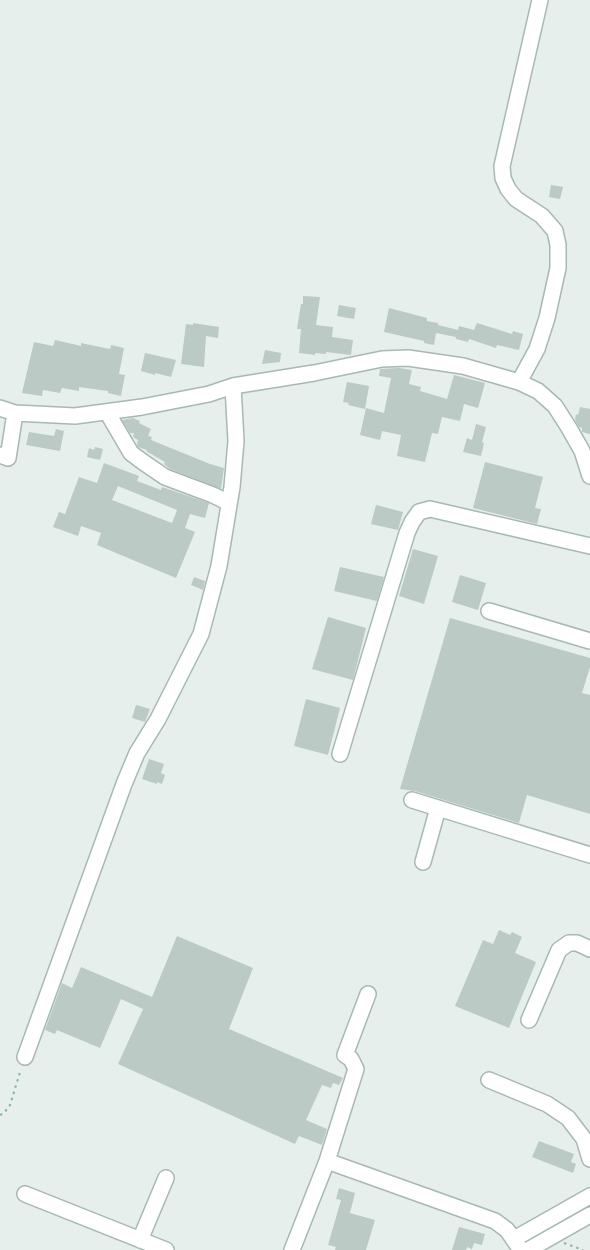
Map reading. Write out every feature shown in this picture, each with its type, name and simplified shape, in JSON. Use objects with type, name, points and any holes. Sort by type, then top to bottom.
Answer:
[{"type":"street","points":[[519,382],[537,349],[547,318],[558,268],[558,245],[554,231],[542,216],[516,199],[508,189],[503,178],[502,166],[540,0]]},
{"type":"street","points":[[0,408],[15,413],[75,416],[209,394],[233,386],[314,373],[382,359],[408,358],[463,366],[519,382],[538,391],[555,406],[582,452],[590,476]]},
{"type":"street","points":[[25,1057],[124,784],[137,753],[185,668],[201,634],[219,566],[232,487],[236,441],[233,386]]},
{"type":"street","points":[[107,412],[131,453],[143,462],[166,477],[229,503]]},
{"type":"street","points":[[0,455],[8,458],[15,413]]},
{"type":"street","points":[[340,754],[407,533],[419,512],[430,509],[590,546]]},
{"type":"street","points":[[488,611],[590,641]]},
{"type":"street","points":[[412,800],[590,854]]},
{"type":"street","points":[[423,862],[438,808]]},
{"type":"street","points":[[529,1020],[559,950],[569,943],[590,949]]},
{"type":"street","points":[[292,1250],[326,1161],[356,1070],[351,1058],[345,1055],[368,994]]},
{"type":"street","points":[[489,1080],[547,1104],[568,1118],[584,1139],[590,1159]]},
{"type":"street","points":[[326,1161],[495,1222],[507,1230],[517,1245],[590,1196]]},
{"type":"street","points":[[140,1240],[166,1178]]},
{"type":"street","points":[[25,1194],[166,1250]]},
{"type":"street","points":[[528,1250],[590,1215]]},
{"type":"path","points":[[0,1115],[10,1105],[25,1057]]},
{"type":"path","points":[[550,1237],[583,1250]]},
{"type":"building","points":[[551,185],[563,187],[560,199],[549,197]]},
{"type":"building","points":[[303,296],[320,297],[316,325],[333,327],[332,337],[353,340],[351,355],[326,352],[326,354],[315,353],[315,355],[299,353],[301,329],[297,329]]},
{"type":"building","points":[[339,305],[356,308],[354,319],[337,316]]},
{"type":"building","points":[[389,308],[427,318],[427,321],[458,330],[459,326],[474,330],[477,323],[512,334],[513,331],[523,334],[519,350],[497,345],[496,348],[469,339],[468,342],[456,339],[456,337],[436,333],[434,345],[384,332]]},
{"type":"building","points":[[193,323],[219,327],[218,338],[206,336],[204,367],[181,364],[186,324],[193,325]]},
{"type":"building","points":[[55,340],[81,346],[81,343],[110,349],[111,345],[124,348],[119,374],[125,375],[121,396],[108,393],[108,391],[79,387],[79,391],[62,388],[60,393],[43,390],[42,396],[22,393],[34,342],[53,346]]},
{"type":"building","points":[[265,350],[281,353],[280,362],[262,364]]},
{"type":"building","points":[[145,353],[176,360],[171,377],[141,371]]},
{"type":"building","points":[[399,368],[412,370],[409,384],[421,387],[420,391],[447,399],[454,375],[485,383],[478,408],[464,404],[460,421],[442,417],[438,434],[432,433],[425,462],[397,456],[401,435],[382,431],[380,440],[360,435],[366,408],[384,413],[391,378],[379,376],[380,369]]},
{"type":"building","points":[[347,382],[369,386],[365,409],[343,402]]},
{"type":"building","points":[[580,407],[590,409],[590,434],[582,432],[582,428],[579,427],[575,420]]},
{"type":"building","points":[[133,418],[151,429],[148,436],[152,437],[151,440],[224,468],[221,489],[170,469],[164,464],[165,462],[147,450],[138,447],[138,440],[133,437],[134,433],[130,433],[122,420]]},
{"type":"building","points":[[476,424],[486,427],[481,456],[463,452],[467,438],[472,440]]},
{"type":"building","points":[[56,429],[64,431],[60,451],[26,445],[29,432],[54,436]]},
{"type":"building","points":[[95,447],[103,449],[100,460],[87,457],[89,448],[94,450]]},
{"type":"building","points":[[485,462],[543,477],[535,508],[541,509],[537,524],[473,508]]},
{"type":"building","points":[[104,463],[139,476],[137,481],[161,490],[162,487],[209,503],[205,518],[190,514],[185,528],[195,532],[176,578],[97,545],[101,533],[81,526],[78,536],[53,527],[59,512],[65,514],[79,477],[97,483]],"holes":[[[118,486],[177,510],[172,523],[112,500]]]},
{"type":"building","points":[[376,505],[403,512],[398,530],[371,524]]},
{"type":"building","points":[[413,549],[438,556],[424,604],[399,596]]},
{"type":"building","points":[[340,567],[384,577],[377,601],[334,591]]},
{"type":"building","points":[[460,575],[486,583],[478,610],[452,602]]},
{"type":"building","points":[[194,577],[205,581],[203,590],[191,585]]},
{"type":"building","points":[[328,617],[366,628],[353,680],[312,669]]},
{"type":"building","points":[[450,618],[590,658],[590,667],[582,693],[590,695],[590,814],[527,795],[519,823],[415,791],[400,789]]},
{"type":"building","points":[[306,699],[340,708],[328,755],[294,746]]},
{"type":"building","points":[[136,705],[150,709],[145,722],[132,718]]},
{"type":"building","points":[[149,759],[164,764],[161,773],[165,775],[162,784],[142,779]]},
{"type":"building","points":[[499,930],[510,935],[512,932],[522,937],[515,953],[536,962],[509,1028],[455,1006],[483,940],[493,944]]},
{"type":"building","points":[[177,936],[253,968],[229,1029],[343,1078],[339,1085],[333,1083],[331,1088],[322,1085],[306,1120],[327,1129],[322,1145],[299,1136],[295,1144],[118,1064],[143,1009],[121,999],[100,1048],[57,1030],[55,1034],[45,1030],[62,983],[72,988],[81,967],[152,997]]},
{"type":"building","points":[[539,1141],[574,1154],[571,1162],[576,1164],[573,1173],[532,1157]]},
{"type":"building","points":[[339,1188],[355,1193],[350,1213],[375,1220],[366,1250],[335,1250],[336,1247],[328,1245],[341,1200],[336,1199]]},
{"type":"building","points":[[459,1227],[485,1234],[482,1245],[474,1243],[472,1249],[467,1247],[466,1250],[452,1250]]}]
